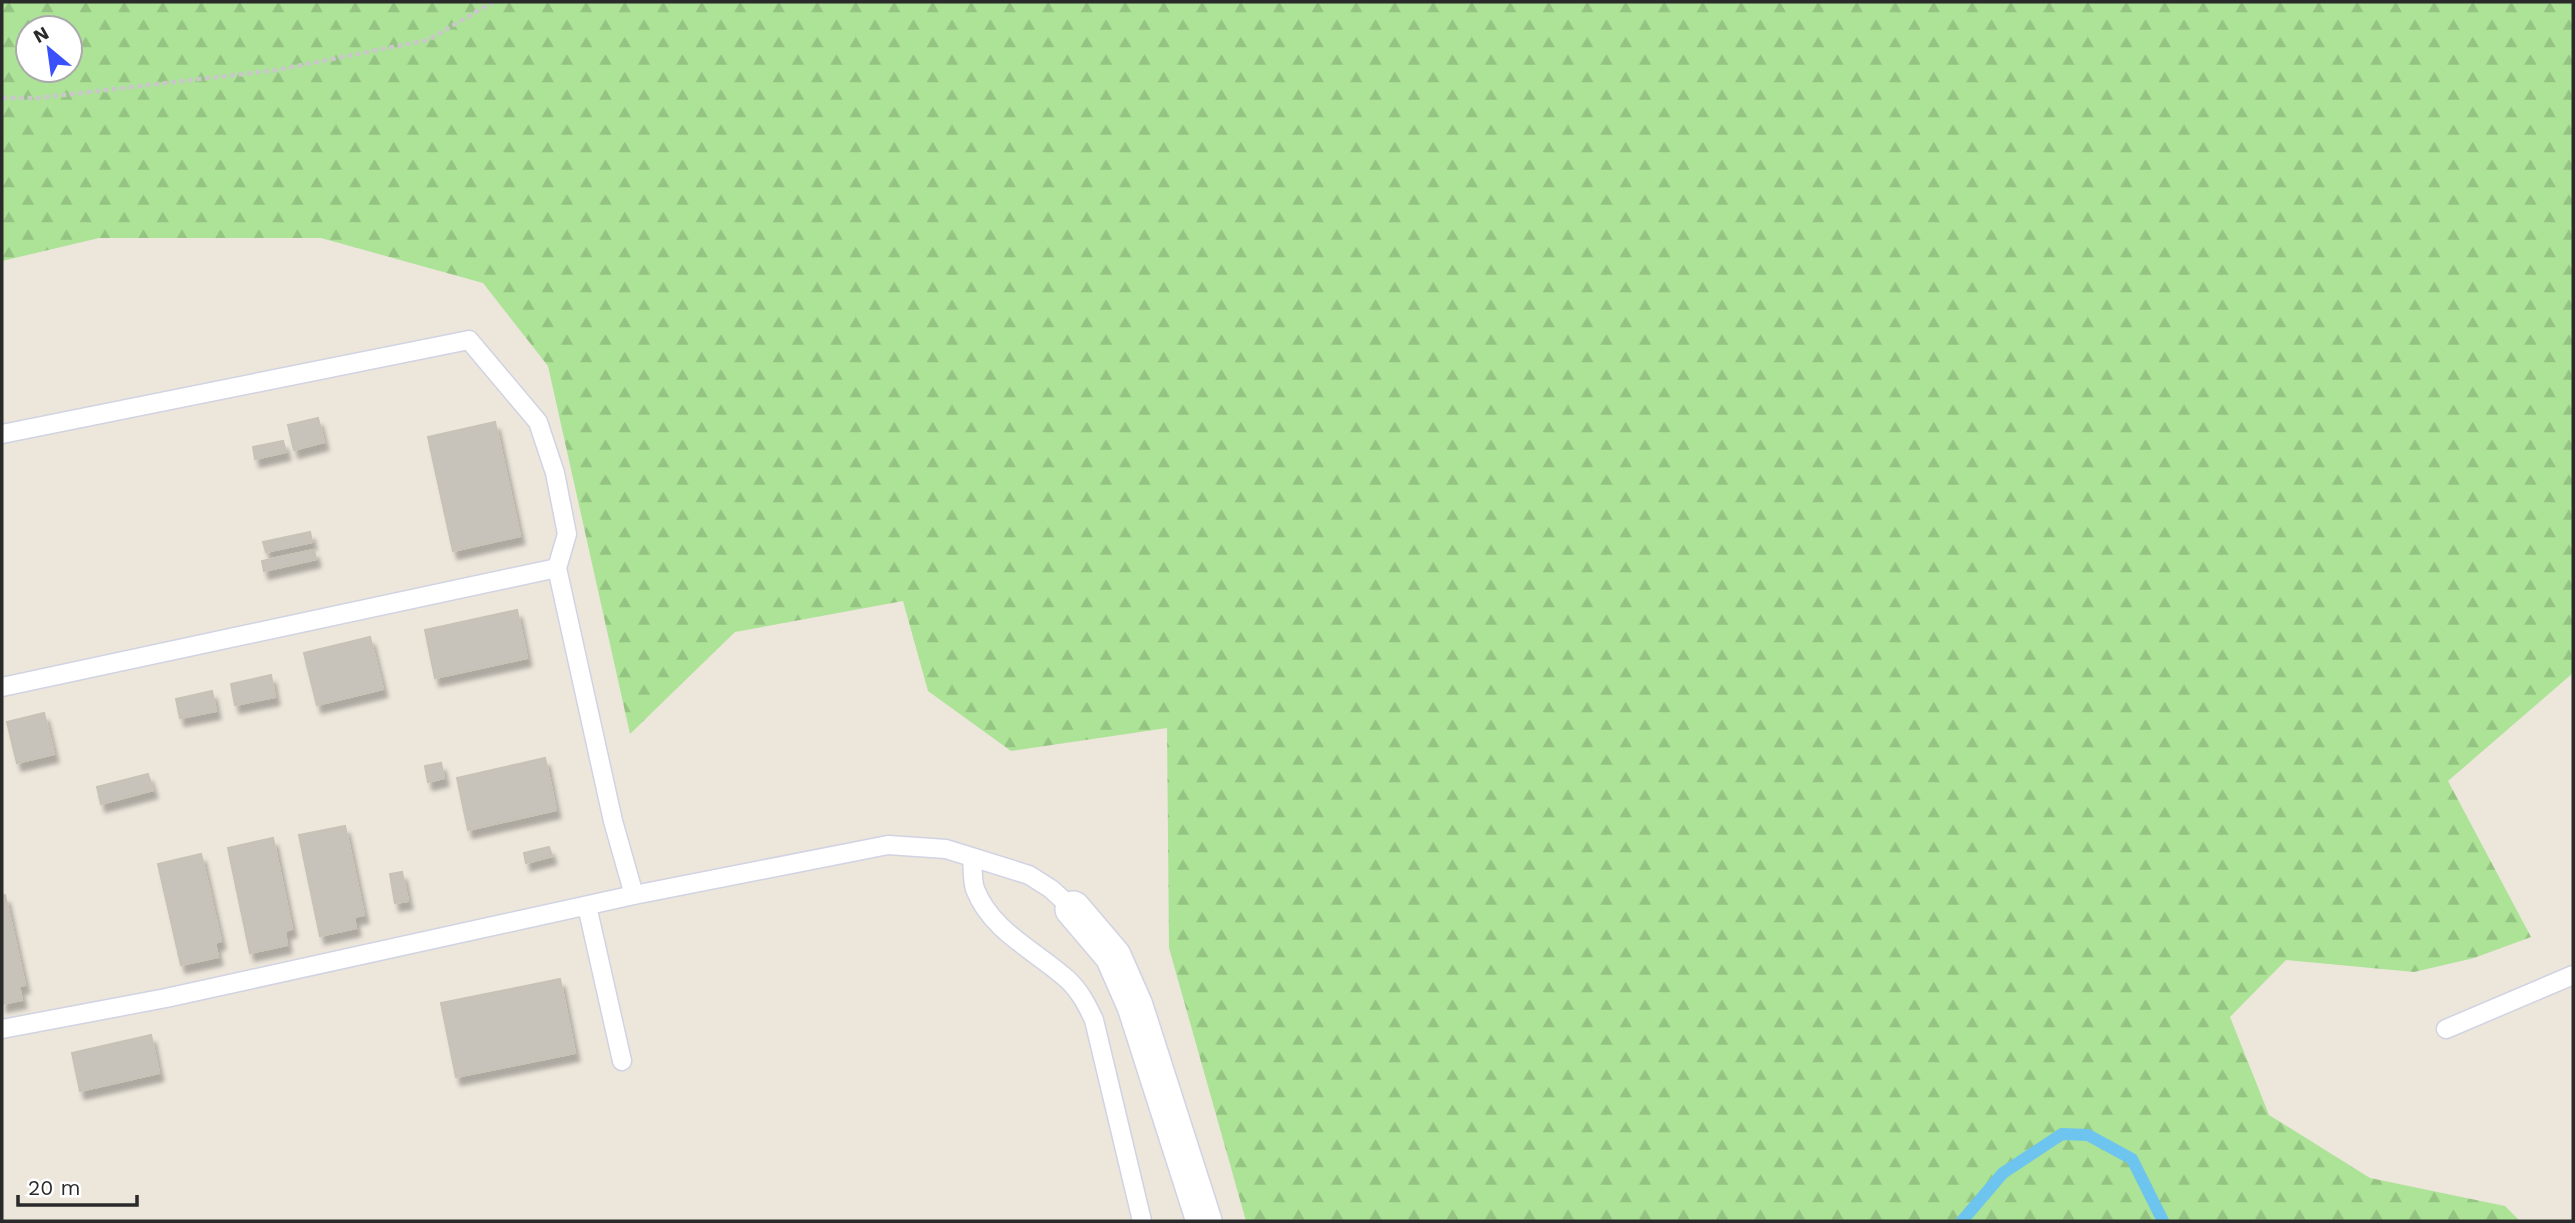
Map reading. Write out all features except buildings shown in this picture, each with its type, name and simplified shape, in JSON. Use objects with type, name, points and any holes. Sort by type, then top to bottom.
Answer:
[{"type":"street","points":[[1073,909],[1113,956],[1135,1006],[1204,1221]]},
{"type":"lane","points":[[2,434],[468,340],[538,422],[555,473],[567,534],[557,568],[613,821],[634,895]]},
{"type":"lane","points":[[2,687],[557,568]]},
{"type":"lane","points":[[2,1029],[180,995],[634,895],[888,845],[946,849],[1029,875],[1051,889],[1073,909]]},
{"type":"lane","points":[[972,857],[975,888],[989,913],[1005,931],[1068,980],[1084,999],[1094,1020],[1142,1221]]},
{"type":"lane","points":[[587,906],[622,1061]]},
{"type":"lane","points":[[2446,1029],[2573,975]]},
{"type":"path","points":[[2,98],[38,98],[170,83],[277,69],[400,46],[428,40],[493,2]]},
{"type":"green space","points":[[2,2],[2573,2],[2573,673],[2448,781],[2531,937],[2474,958],[2414,972],[2286,960],[2230,1017],[2269,1115],[2370,1178],[2505,1206],[2520,1221],[1246,1221],[1169,948],[1167,728],[1011,751],[928,691],[903,601],[735,632],[630,734],[548,366],[483,283],[321,238],[99,238],[2,261]]},
{"type":"waterway","points":[[1962,1221],[2003,1173],[2062,1134],[2088,1135],[2132,1159],[2163,1221]]}]
